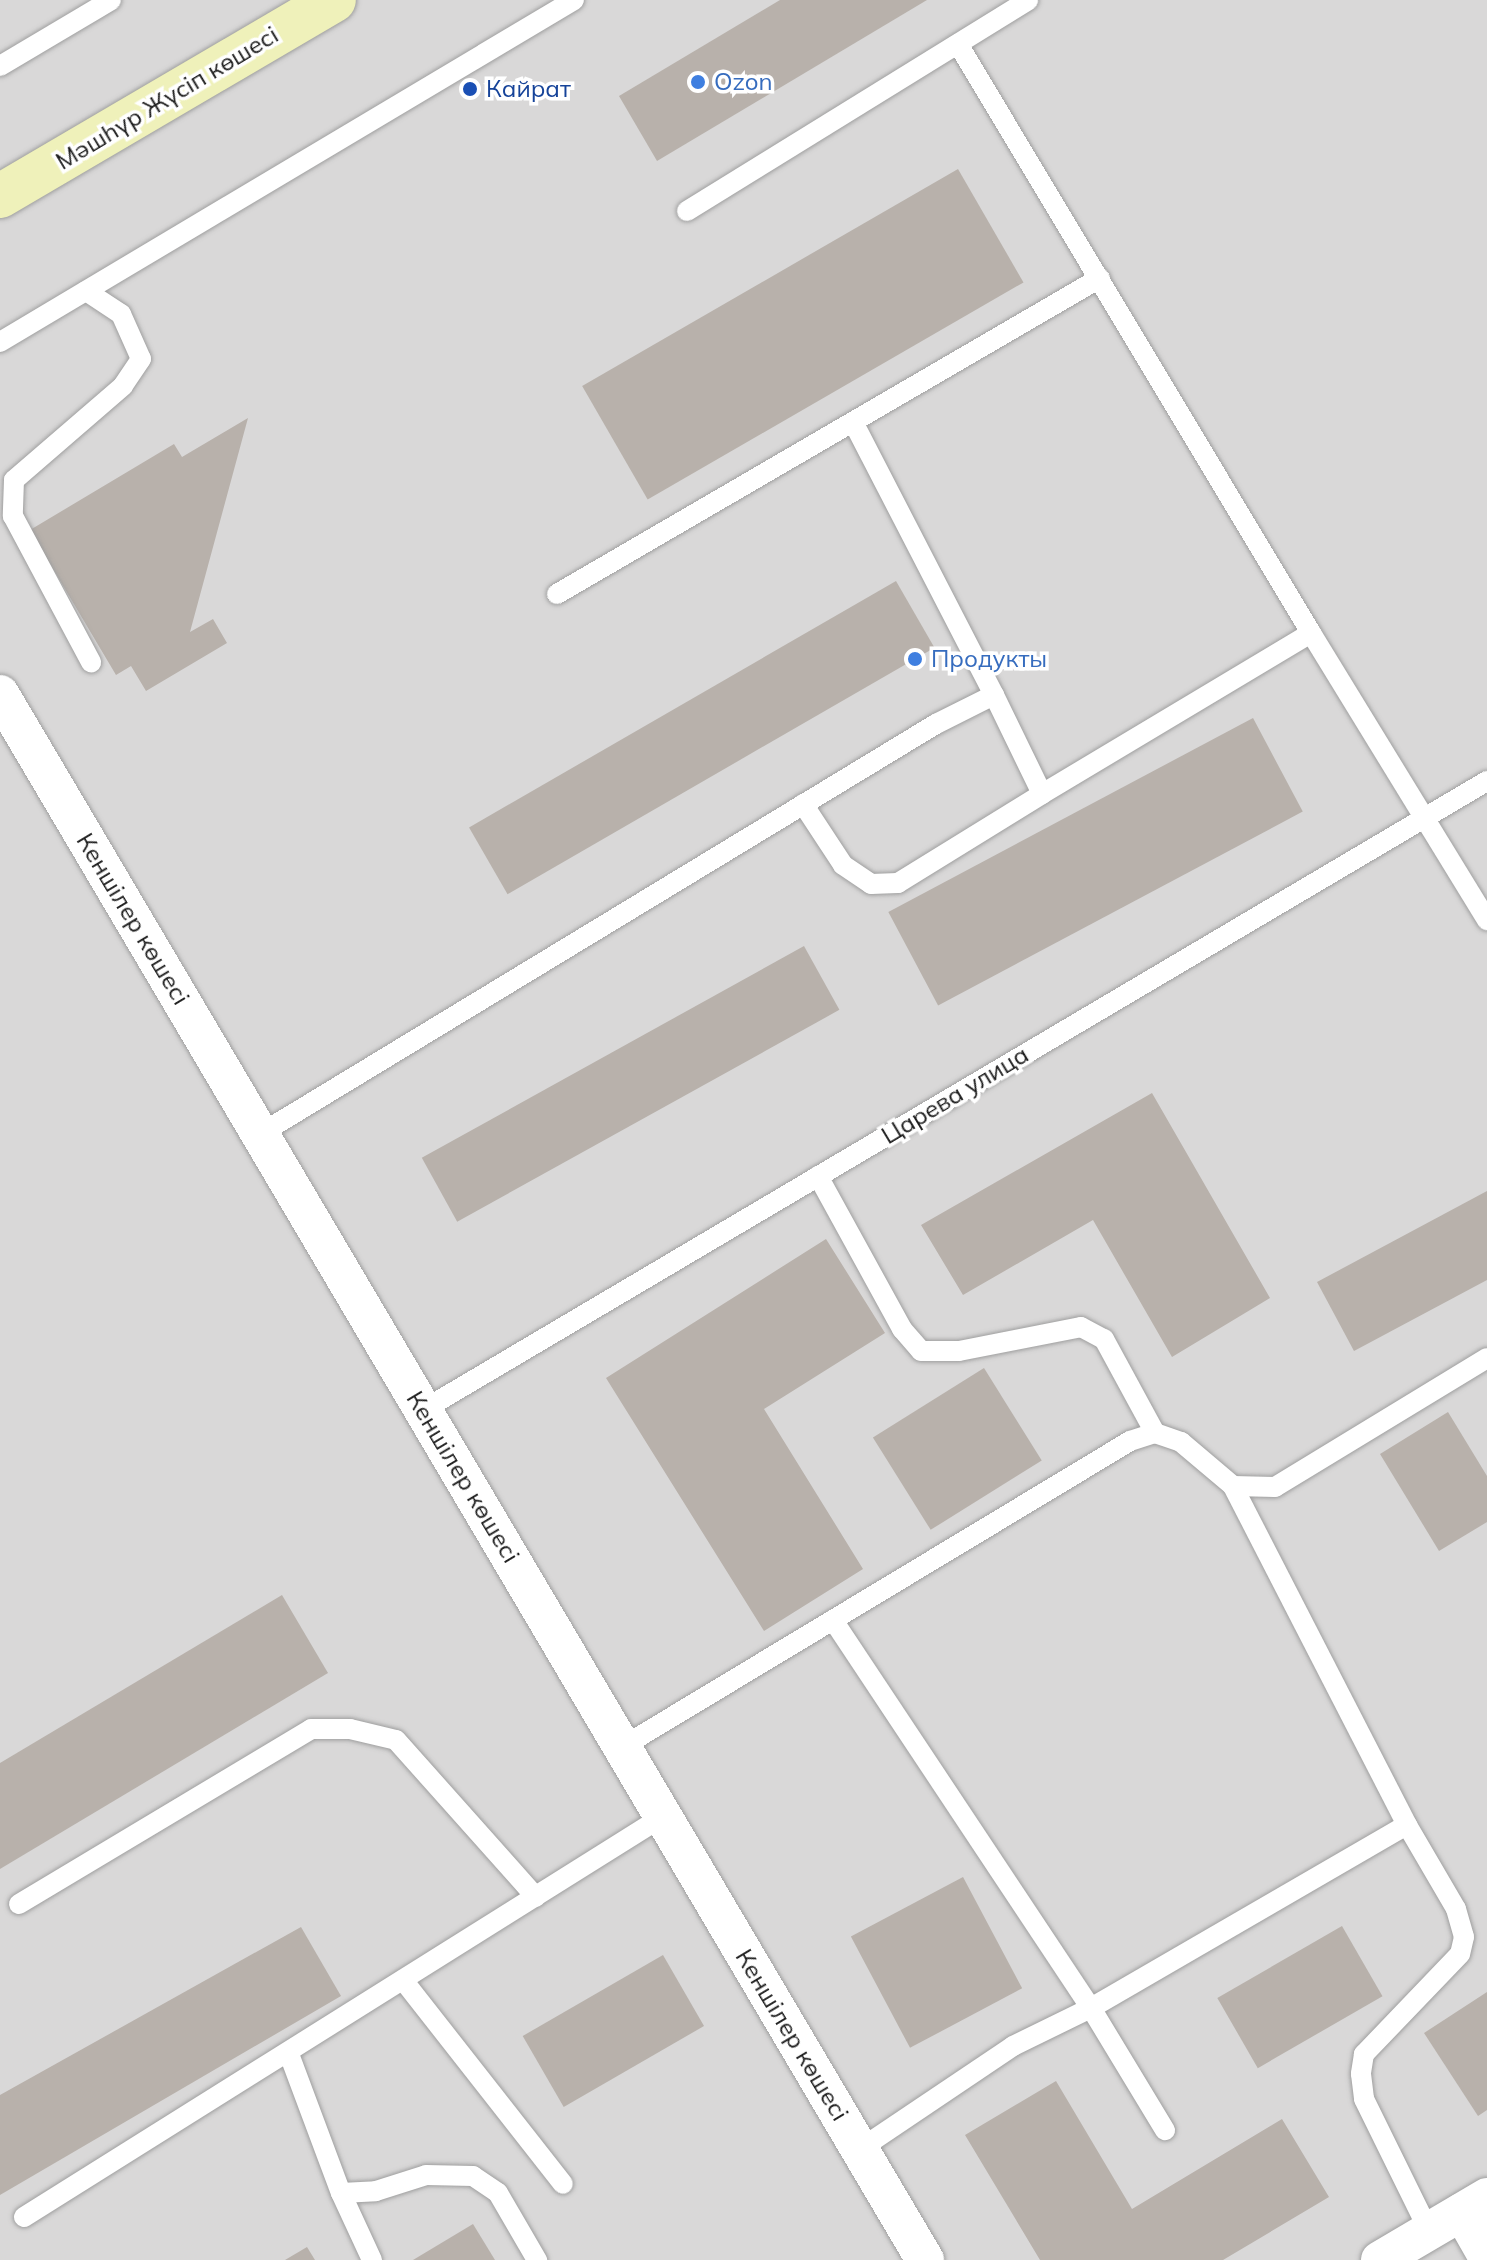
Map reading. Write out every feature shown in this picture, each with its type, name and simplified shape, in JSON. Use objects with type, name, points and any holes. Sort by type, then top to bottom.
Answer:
[{"type":"main road","name":"Мәшһүр Жүсіп көшесі","points":[[0,196],[334,0]]},
{"type":"street","name":"Кеншілер көшесі","points":[[0,694],[925,2260]]},
{"type":"street","points":[[1380,2260],[1474,2204],[1487,2256]]},
{"type":"lane","points":[[0,66],[111,0]]},
{"type":"lane","points":[[0,342],[574,0]]},
{"type":"lane","points":[[687,211],[1028,0]]},
{"type":"lane","points":[[958,44],[1487,920]]},
{"type":"lane","points":[[557,594],[1100,278]]},
{"type":"lane","points":[[86,291],[121,314],[141,359],[123,386],[14,480],[13,516],[91,662]]},
{"type":"lane","points":[[853,422],[1042,794]]},
{"type":"lane","points":[[803,804],[843,865],[871,884],[898,883],[1311,633]]},
{"type":"lane","points":[[260,1134],[803,804],[994,695]]},
{"type":"lane","name":"Царева улица","points":[[423,1410],[1487,781]]},
{"type":"lane","points":[[818,1176],[902,1329],[921,1351],[959,1351],[1081,1327],[1104,1339],[1155,1433]]},
{"type":"lane","points":[[1233,1486],[1275,1487],[1487,1358]]},
{"type":"lane","points":[[622,1747],[1130,1441],[1155,1433],[1181,1442],[1233,1486],[1407,1825],[1456,1909],[1464,1937],[1460,1954],[1364,2054],[1361,2074],[1364,2099],[1429,2231]]},
{"type":"lane","points":[[833,1620],[1091,2008],[1165,2130]]},
{"type":"lane","points":[[19,1904],[311,1729],[396,1740],[536,1897]]},
{"type":"lane","points":[[24,2217],[289,2054],[662,1817]]},
{"type":"lane","points":[[860,2149],[1013,2046],[1091,2008],[1407,1825]]},
{"type":"lane","points":[[403,1980],[563,2184]]},
{"type":"lane","points":[[289,2054],[341,2193],[372,2260]]},
{"type":"lane","points":[[341,2193],[376,2191],[426,2175],[473,2176],[498,2193],[537,2260]]},
{"type":"shaded area","points":[[0,0],[1487,0],[1487,2260],[0,2260]]},
{"type":"building","points":[[780,0],[927,0],[657,161],[619,96]]},
{"type":"building","points":[[958,169],[1024,282],[648,499],[582,386]]},
{"type":"building","points":[[248,418],[190,632],[213,619],[227,643],[146,691],[131,666],[116,675],[30,530],[174,444],[182,457]]},
{"type":"building","points":[[896,581],[934,648],[508,894],[469,828]]},
{"type":"building","points":[[1253,718],[1303,812],[938,1005],[888,912]]},
{"type":"building","points":[[804,946],[839,1010],[457,1222],[422,1158]]},
{"type":"building","points":[[1152,1093],[1270,1298],[1172,1357],[1093,1220],[963,1295],[921,1225]]},
{"type":"building","points":[[1487,1191],[1487,1280],[1354,1351],[1317,1282]]},
{"type":"building","points":[[826,1239],[885,1333],[764,1409],[863,1569],[764,1631],[606,1378]]},
{"type":"building","points":[[984,1368],[1042,1460],[931,1530],[873,1437]]},
{"type":"building","points":[[1448,1412],[1487,1476],[1487,1522],[1439,1551],[1380,1454]]},
{"type":"building","points":[[282,1595],[328,1673],[0,1869],[0,1763]]},
{"type":"building","points":[[963,1877],[1022,1988],[910,2048],[851,1937]]},
{"type":"building","points":[[1342,1926],[1382,1996],[1258,2068],[1217,1998]]},
{"type":"building","points":[[301,1927],[341,1996],[0,2195],[0,2095]]},
{"type":"building","points":[[663,1955],[704,2026],[564,2107],[523,2036]]},
{"type":"building","points":[[1487,1992],[1487,2110],[1478,2116],[1424,2033]]},
{"type":"building","points":[[1056,2081],[1132,2209],[1282,2119],[1329,2197],[1223,2260],[1040,2260],[965,2135]]},
{"type":"building","points":[[473,2224],[495,2260],[413,2260]]},
{"type":"building","points":[[307,2247],[315,2260],[285,2260]]},
{"type":"place","name":"Ozon","points":[[698,82]]},
{"type":"place","name":"Кайрат","points":[[470,89]]},
{"type":"place","name":"Продукты","points":[[915,659]]}]
